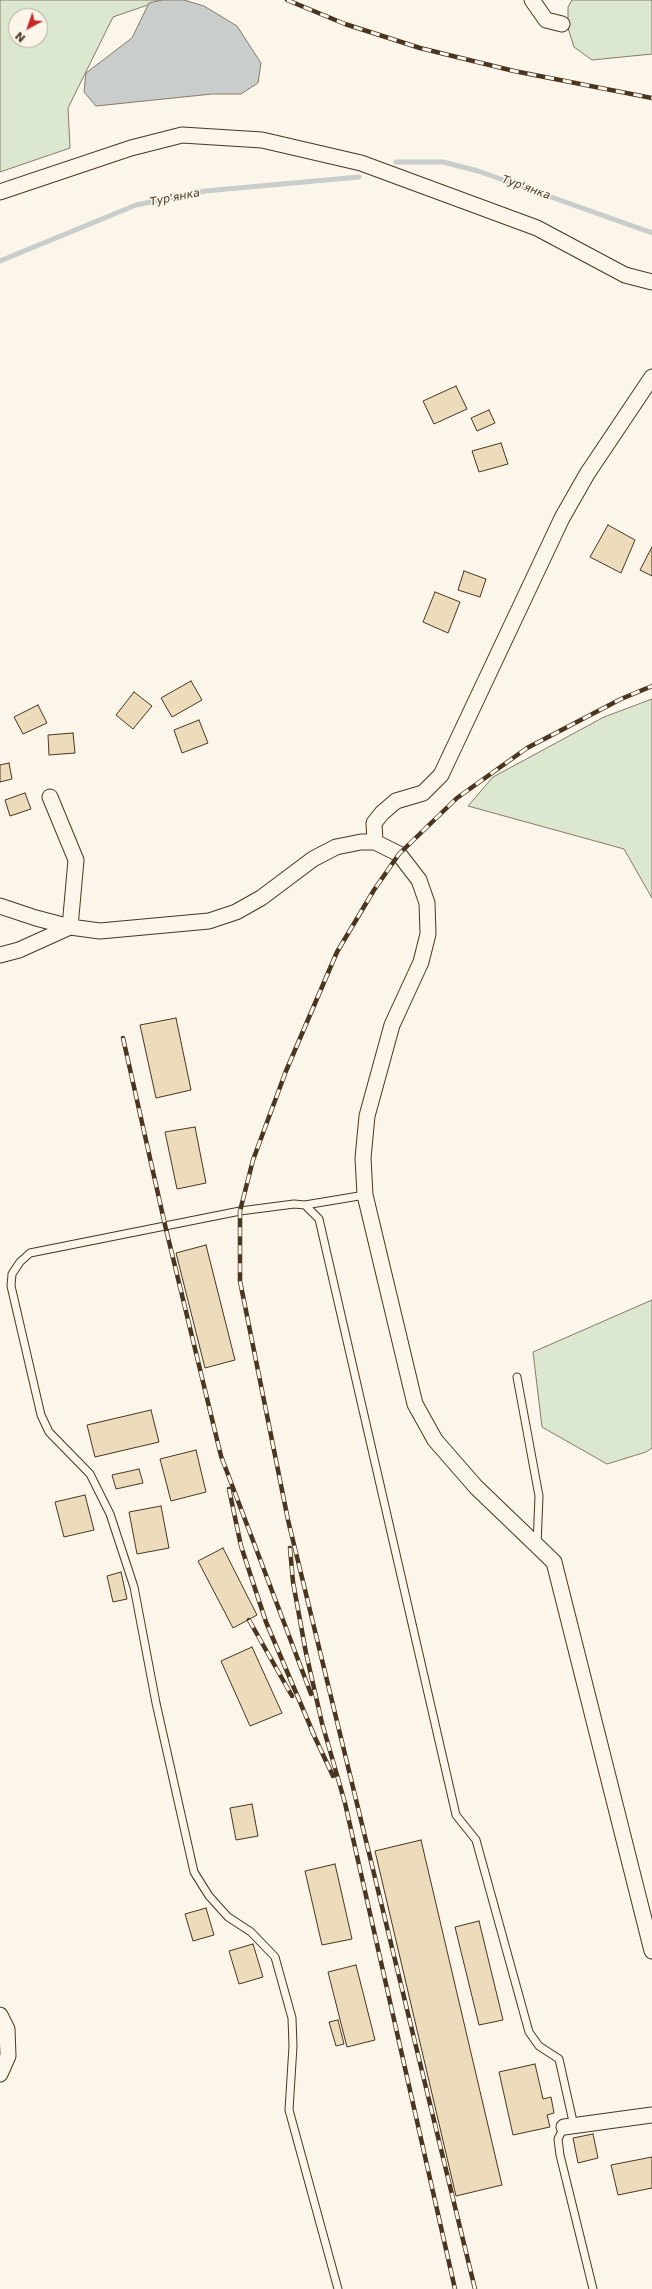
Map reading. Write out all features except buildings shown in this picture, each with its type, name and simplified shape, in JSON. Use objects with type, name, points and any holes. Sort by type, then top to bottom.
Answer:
[{"type":"street","points":[[532,0],[546,20],[562,24]]},
{"type":"street","points":[[0,192],[131,148],[182,135],[262,140],[361,163],[405,179],[537,228],[624,275],[652,282]]},
{"type":"street","points":[[376,842],[374,823],[382,813],[396,801],[423,793],[441,775],[562,518],[587,474],[652,377]]},
{"type":"street","points":[[50,797],[76,860],[70,927]]},
{"type":"street","points":[[0,906],[70,927],[100,931],[209,921],[236,912],[261,898],[314,859],[336,847],[376,842],[399,854],[419,880],[427,904],[428,934],[421,962],[392,1026],[367,1116],[363,1158],[365,1195],[415,1404],[435,1440],[476,1487],[554,1562],[652,1951]]},
{"type":"street","points":[[0,955],[18,950],[70,927]]},
{"type":"street","points":[[0,2014],[7,2029],[8,2056],[0,2074]]},
{"type":"street","points":[[569,2126],[652,2115]]},
{"type":"lane","points":[[338,2289],[289,2110],[293,2046],[292,2018],[275,1956],[251,1932],[228,1917],[209,1896],[194,1872],[156,1703],[134,1587],[110,1514],[90,1474],[49,1432],[41,1415],[11,1286],[12,1274],[20,1262],[30,1253],[240,1211],[306,1205],[365,1195]]},
{"type":"lane","points":[[306,1205],[319,1219],[323,1230],[456,1815],[476,1840],[529,2032],[539,2046],[559,2059],[569,2126],[558,2138],[560,2155],[593,2289]]},
{"type":"lane","points":[[517,1377],[539,1496],[537,1545]]},
{"type":"green space","points":[[0,0],[162,0],[113,17],[68,108],[70,148],[0,172]]},
{"type":"green space","points":[[572,0],[652,0],[652,54],[592,60],[574,47],[568,28],[568,7]]},
{"type":"green space","points":[[652,699],[652,898],[624,849],[468,806],[493,777],[604,717]]},
{"type":"green space","points":[[652,1300],[652,1448],[646,1452],[607,1464],[542,1427],[533,1352]]},
{"type":"shaded area","points":[[162,0],[184,0],[204,6],[237,26],[261,63],[258,83],[241,94],[212,94],[96,106],[84,92],[86,73],[132,38],[149,3]]},
{"type":"waterway","name":"Тур'янка","points":[[396,162],[443,162],[478,171],[652,233]]},
{"type":"waterway","name":"Тур'янка","points":[[0,261],[136,205],[205,191],[359,177]]},
{"type":"railway","points":[[287,0],[345,24],[420,48],[514,71],[652,98]]},
{"type":"railway","points":[[475,2289],[288,1520],[240,1281],[240,1211],[253,1160],[286,1071],[337,952],[374,890],[399,854],[457,798],[527,748],[621,699],[652,686]]},
{"type":"railway","points":[[123,1038],[165,1225],[221,1456],[311,1694]]},
{"type":"railway","points":[[229,1489],[241,1546],[266,1622],[314,1735]]},
{"type":"railway","points":[[290,1548],[293,1582],[306,1653],[322,1723],[345,1803],[455,2289]]},
{"type":"railway","points":[[249,1620],[292,1696]]},
{"type":"railway","points":[[311,1729],[333,1776]]}]
